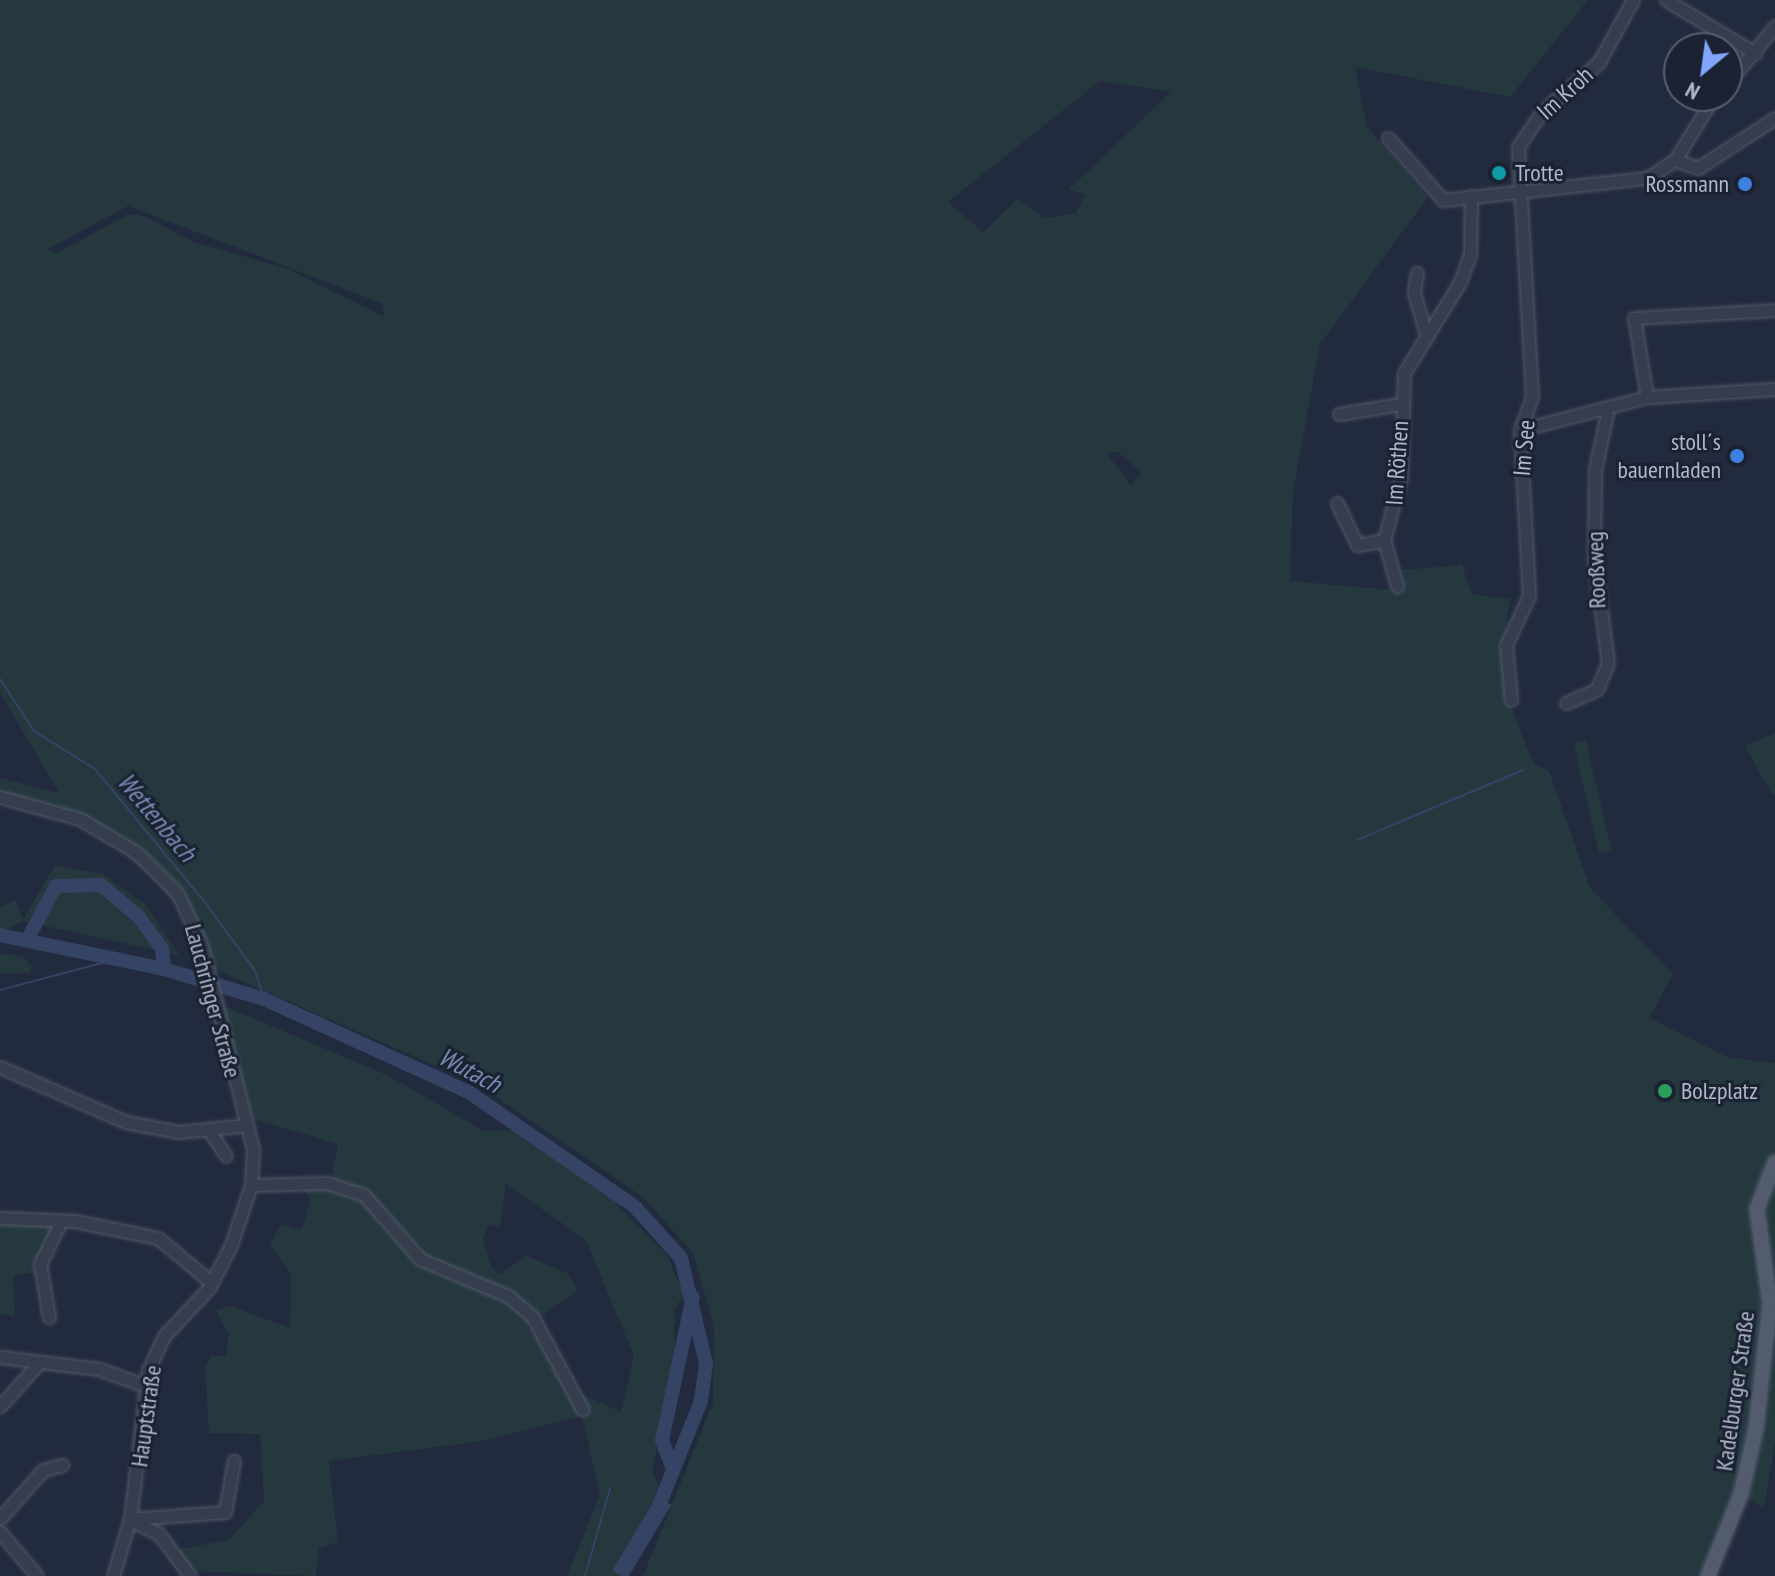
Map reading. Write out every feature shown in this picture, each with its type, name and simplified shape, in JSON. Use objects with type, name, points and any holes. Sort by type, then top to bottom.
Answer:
[{"type":"main road","name":"Kadelburger Straße","points":[[1708,1576],[1741,1494],[1756,1428],[1770,1304],[1757,1209],[1775,1162]]},
{"type":"street","name":"Im Kroh","points":[[1519,191],[1518,147],[1527,128],[1587,77],[1633,0]]},
{"type":"street","points":[[1666,0],[1755,53]]},
{"type":"street","points":[[1743,66],[1775,26]]},
{"type":"street","points":[[1388,138],[1431,193],[1443,200],[1647,178],[1675,160],[1704,112]]},
{"type":"street","points":[[1675,160],[1698,168],[1775,118]]},
{"type":"street","name":"Im See","points":[[1511,700],[1506,645],[1529,596],[1520,430],[1532,397],[1532,364],[1519,191]]},
{"type":"street","name":"Im Röthen","points":[[1337,503],[1357,545],[1372,548],[1384,540],[1401,476],[1400,404],[1404,373],[1427,337],[1470,255],[1471,196]]},
{"type":"street","points":[[1417,273],[1414,293],[1427,337]]},
{"type":"street","points":[[1647,397],[1634,318],[1775,310]]},
{"type":"street","points":[[1520,430],[1607,413],[1647,397],[1775,389]]},
{"type":"street","name":"Im Röthen","points":[[1339,414],[1400,404]]},
{"type":"street","name":"Rooßweg","points":[[1566,703],[1597,689],[1608,663],[1594,557],[1595,470],[1607,413]]},
{"type":"street","points":[[1384,540],[1397,586]]},
{"type":"street","name":"Lauchringer Straße","points":[[0,797],[80,819],[137,853],[178,894],[205,958],[221,1037],[247,1125]]},
{"type":"street","points":[[0,1067],[126,1122],[208,1129],[247,1125]]},
{"type":"street","name":"Hauptstraße","points":[[113,1576],[130,1519],[146,1386],[164,1336],[212,1283],[251,1185],[247,1125]]},
{"type":"street","points":[[208,1129],[226,1156]]},
{"type":"street","points":[[251,1185],[297,1181],[353,1189],[373,1201],[420,1259],[476,1287],[508,1296],[532,1316],[582,1409]]},
{"type":"street","points":[[0,1218],[61,1221],[158,1238],[212,1283]]},
{"type":"street","points":[[49,1317],[40,1264],[61,1221]]},
{"type":"street","points":[[0,1357],[99,1369],[146,1386]]},
{"type":"street","points":[[0,1406],[39,1363]]},
{"type":"street","points":[[130,1519],[225,1512],[234,1461]]},
{"type":"street","points":[[0,1518],[43,1470],[62,1465]]},
{"type":"street","points":[[130,1519],[159,1534],[190,1576]]},
{"type":"street","points":[[0,1532],[37,1576]]},
{"type":"shaded area","points":[[0,0],[1588,0],[1510,97],[1355,67],[1367,127],[1428,197],[1320,344],[1293,492],[1290,581],[1394,590],[1404,581],[1402,570],[1462,565],[1472,594],[1510,599],[1504,645],[1511,705],[1526,746],[1535,765],[1549,771],[1590,888],[1673,974],[1649,1018],[1729,1058],[1775,1063],[1775,1302],[1762,1301],[1762,1361],[1740,1478],[1703,1576],[643,1576],[713,1403],[714,1326],[693,1253],[644,1198],[479,1085],[210,967],[189,922],[155,878],[70,811],[0,792],[0,778],[59,793],[0,692]],"holes":[[[1100,81],[1171,92],[1068,190],[1085,194],[1076,213],[1044,218],[1018,199],[983,232],[948,202]],[[128,206],[381,303],[385,317],[288,269],[194,242],[144,216],[129,214],[55,254],[48,249]],[[1118,452],[1142,472],[1131,485],[1107,454]]]},
{"type":"shaded area","points":[[1775,733],[1775,794],[1772,795],[1745,746]]},
{"type":"shaded area","points":[[1586,740],[1612,851],[1599,854],[1573,743]]},
{"type":"shaded area","points":[[55,865],[103,874],[145,904],[179,955],[22,921],[0,933],[0,907],[16,900],[23,920]]},
{"type":"shaded area","points":[[0,953],[23,957],[32,966],[29,973],[0,973]]},
{"type":"shaded area","points":[[222,1005],[389,1076],[484,1131],[513,1130],[613,1200],[667,1255],[684,1295],[675,1308],[674,1373],[652,1470],[659,1487],[621,1576],[567,1576],[600,1495],[582,1416],[482,1441],[329,1461],[338,1542],[319,1548],[316,1576],[191,1571],[175,1550],[229,1540],[264,1501],[260,1434],[209,1433],[205,1366],[212,1355],[226,1356],[229,1334],[216,1311],[230,1306],[290,1328],[291,1274],[270,1245],[281,1224],[301,1230],[311,1201],[300,1183],[330,1187],[338,1144],[253,1119]],"holes":[[[506,1184],[586,1240],[634,1356],[621,1412],[569,1388],[541,1335],[535,1338],[527,1326],[578,1290],[567,1273],[527,1256],[499,1274],[492,1268],[483,1239],[488,1224],[500,1227]]]},
{"type":"shaded area","points":[[0,1221],[53,1225],[34,1272],[13,1276],[15,1317],[0,1314]]},
{"type":"shaded area","points":[[1775,1308],[1775,1443],[1764,1508],[1747,1499]]},
{"type":"water","points":[[657,1496],[672,1505],[629,1576],[612,1571]]},
{"type":"waterway","name":"Wettenbach","points":[[0,679],[34,731],[95,769],[204,901],[255,971],[264,999]]},
{"type":"waterway","points":[[1357,840],[1523,770]]},
{"type":"waterway","name":"Wutach","points":[[27,940],[56,886],[101,885],[139,917],[162,949],[164,969]]},
{"type":"waterway","name":"Wutach","points":[[0,935],[164,969],[264,999],[470,1093],[635,1207],[681,1258],[706,1364],[701,1401],[656,1513]]},
{"type":"waterway","points":[[0,990],[121,958]]},
{"type":"waterway","name":"Wutach","points":[[673,1469],[662,1440],[693,1297]]},
{"type":"waterway","points":[[585,1576],[610,1489]]},
{"type":"place","name":"Trotte","points":[[1499,173]]},
{"type":"place","name":"Rossmann","points":[[1745,184]]},
{"type":"place","name":"stoll´s bauernladen","points":[[1737,456]]},
{"type":"place","name":"Bolzplatz","points":[[1665,1091]]}]
